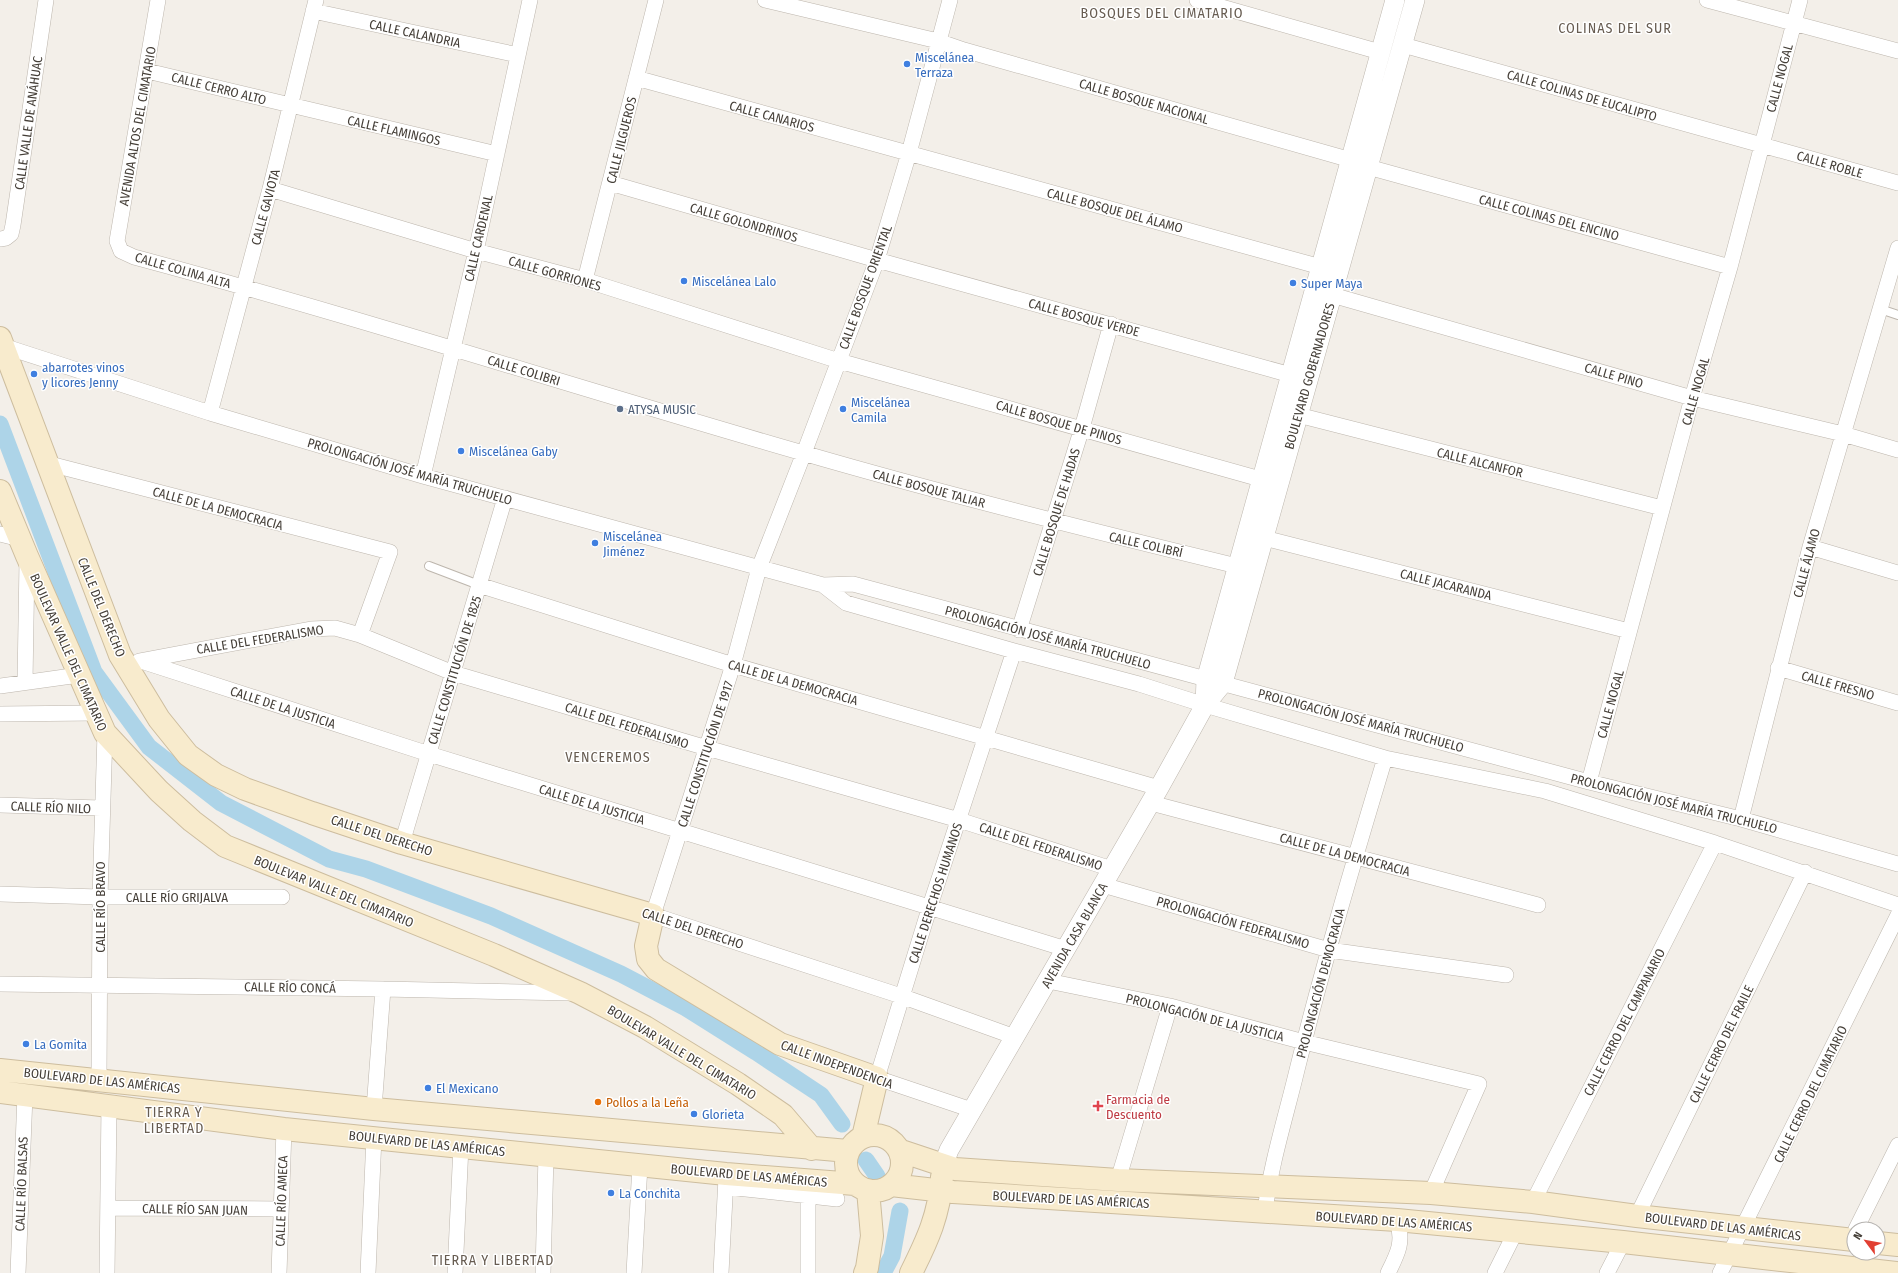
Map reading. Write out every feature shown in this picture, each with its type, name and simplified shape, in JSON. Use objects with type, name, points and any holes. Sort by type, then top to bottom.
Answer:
[{"type":"main road","name":"CALLE DEL DERECHO","points":[[1,343],[46,463],[129,658],[164,725],[188,755],[216,775],[245,789],[402,843],[653,915]]},
{"type":"main road","name":"BOULEVAR VALLE DEL CIMATARIO","points":[[0,491],[16,543],[79,675],[104,733],[159,791],[192,821],[225,846],[494,955],[580,993],[645,1027],[738,1084],[783,1115],[812,1149]]},
{"type":"main road","name":"CALLE INDEPENDENCIA","points":[[653,915],[646,946],[648,959],[656,969],[780,1044],[877,1078]]},
{"type":"main road","name":"BOULEVARD DE LAS AMÉRICAS","points":[[0,1070],[374,1109],[713,1138],[812,1149],[856,1144]]},
{"type":"main road","name":"CALLE DERECHOS HUMANOS","points":[[856,1144],[877,1078]]},
{"type":"main road","name":"BOULEVARD DE LAS AMÉRICAS","points":[[0,1092],[284,1128],[640,1165],[726,1180],[862,1187]]},
{"type":"main road","points":[[862,1187],[881,1190],[891,1186],[902,1170],[904,1161],[901,1151],[897,1145],[886,1137],[878,1135],[856,1144],[845,1164],[846,1170],[862,1187],[872,1236],[865,1273]]},
{"type":"main road","name":"BOULEVARD DE LAS AMÉRICAS","points":[[901,1151],[955,1169],[1118,1180],[1431,1193],[1533,1202],[1637,1216],[1744,1227],[1846,1235]]},
{"type":"main road","points":[[911,1273],[930,1234],[936,1214],[941,1191],[943,1166]]},
{"type":"main road","name":"BOULEVARD DE LAS AMÉRICAS","points":[[891,1186],[941,1191],[1397,1220],[1730,1254],[1832,1270],[1896,1273]]},
{"type":"main road","points":[[1886,1243],[1898,1245]]},
{"type":"street","name":"CALLE VALLE DE ANÁHUAC","points":[[0,239],[6,238],[10,234],[13,225],[46,0]]},
{"type":"street","name":"AVENIDA ALTOS DEL CIMATARIO","points":[[122,252],[117,241],[158,0]]},
{"type":"street","name":"CALLE CARDENAL","points":[[423,476],[476,251],[530,0]]},
{"type":"street","name":"CALLE JILGUEROS","points":[[585,280],[656,0]]},
{"type":"street","name":"CALLE BOSQUE NACIONAL","points":[[765,0],[938,41],[964,50],[1351,160],[1368,167]]},
{"type":"street","name":"CALLE BOSQUE ORIENTAL","points":[[759,568],[877,260],[909,153],[950,0]]},
{"type":"street","points":[[1197,0],[1380,52]]},
{"type":"street","name":"BOULEVARD GOBERNADORES","points":[[1214,681],[1264,538],[1270,482],[1291,375],[1395,0]]},
{"type":"street","name":"BOULEVARD GOBERNADORES","points":[[1214,681],[1238,566],[1270,482],[1298,415],[1415,0]]},
{"type":"street","points":[[1707,0],[1898,51]]},
{"type":"street","name":"CALLE NOGAL","points":[[1589,782],[1692,398],[1730,266],[1800,0]]},
{"type":"street","name":"CALLE CALANDRIA","points":[[314,6],[518,55]]},
{"type":"street","name":"CALLE GAVIOTA","points":[[210,413],[270,189],[314,6]]},
{"type":"street","name":"CALLE COLINAS DE EUCALIPTO","points":[[1402,45],[1762,145]]},
{"type":"street","name":"CALLE CERRO ALTO","points":[[147,71],[291,106]]},
{"type":"street","name":"CALLE CANARIOS","points":[[636,78],[909,153]]},
{"type":"street","name":"CALLE FLAMINGOS","points":[[291,106],[497,154]]},
{"type":"street","name":"CALLE ROBLE","points":[[1762,145],[1898,183]]},
{"type":"street","name":"CALLE BOSQUE DEL ÁLAMO","points":[[909,153],[1321,266]]},
{"type":"street","name":"CALLE COLINAS DEL ENCINO","points":[[1368,167],[1730,266]]},
{"type":"street","name":"CALLE GOLONDRINOS","points":[[610,183],[877,260]]},
{"type":"street","name":"CALLE GORRIONES","points":[[270,189],[476,251],[585,280],[839,361]]},
{"type":"street","name":"CALLE COLINA ALTA","points":[[122,252],[134,257],[244,287]]},
{"type":"street","name":"CALLE ÁLAMO","points":[[1741,819],[1778,668],[1810,547],[1842,434],[1896,255]]},
{"type":"street","name":"CALLE BOSQUE VERDE","points":[[877,260],[1291,375]]},
{"type":"street","name":"CALLE COLIBRI","points":[[244,287],[804,453]]},
{"type":"street","name":"CALLE PINO","points":[[1332,295],[1692,398],[1842,434],[1898,450]]},
{"type":"street","name":"CALLE BOSQUE DE HADAS","points":[[1019,630],[1054,522],[1111,324]]},
{"type":"street","name":"PROLONGACIÓN JOSÉ MARÍA TRUCHUELO","points":[[1,343],[210,413],[423,476],[823,585],[853,584],[1019,630],[1589,782],[1741,819],[1898,864]]},
{"type":"street","name":"CALLE BOSQUE DE PINOS","points":[[839,361],[1270,482]]},
{"type":"street","name":"CALLE ALCANFOR","points":[[1298,415],[1662,508]]},
{"type":"street","name":"CALLE BOSQUE TALIAR","points":[[804,453],[1054,522]]},
{"type":"street","name":"CALLE DE LA DEMOCRACIA","points":[[46,463],[390,552],[360,635]]},
{"type":"street","name":"CALLE CONSTITUCIÓN DE 1825","points":[[402,843],[505,498]]},
{"type":"street","name":"CALLE COLIBRÍ","points":[[1054,522],[1238,566]]},
{"type":"street","name":"CALLE JACARANDA","points":[[1264,538],[1629,631]]},
{"type":"street","points":[[16,543],[25,682]]},
{"type":"street","points":[[1810,547],[1898,574]]},
{"type":"street","name":"CALLE CONSTITUCIÓN DE 1917","points":[[653,915],[734,665],[759,568]]},
{"type":"street","name":"CALLE DE LA DEMOCRACIA","points":[[479,585],[734,665],[985,738],[1155,796],[1355,856],[1538,906]]},
{"type":"street","name":"PROLONGACIÓN JOSÉ MARÍA TRUCHUELO","points":[[823,585],[846,603],[1014,652],[1139,684],[1385,758],[1545,791],[1715,843]]},
{"type":"street","name":"CALLE DEL FEDERALISMO","points":[[129,658],[311,628],[335,628],[360,635],[453,673],[959,820],[1108,877]]},
{"type":"street","name":"CALLE DERECHOS HUMANOS","points":[[877,1078],[901,996],[1014,652]]},
{"type":"street","name":"CALLE DE LA JUSTICIA","points":[[129,658],[428,754],[680,832],[930,906],[1066,949]]},
{"type":"street","name":"CALLE FRESNO","points":[[1778,668],[1898,703]]},
{"type":"street","points":[[0,686],[79,675]]},
{"type":"street","name":"AVENIDA CASA BLANCA","points":[[943,1166],[949,1150],[1155,796],[1205,705],[1214,681]]},
{"type":"street","points":[[0,714],[95,713]]},
{"type":"street","name":"CALLE RÍO BRAVO","points":[[99,1080],[101,808],[104,733]]},
{"type":"street","name":"PROLONGACIÓN DEMOCRACIA","points":[[1265,1211],[1268,1186],[1304,1042],[1355,856],[1385,758]]},
{"type":"street","name":"CALLE RÍO NILO","points":[[0,805],[101,808]]},
{"type":"street","points":[[1715,843],[1805,872],[1898,905]]},
{"type":"street","name":"CALLE CERRO DEL CAMPANARIO","points":[[1533,1202],[1715,843]]},
{"type":"street","name":"CALLE CERRO DEL FRAILE","points":[[1637,1216],[1805,872]]},
{"type":"street","name":"PROLONGACIÓN FEDERALISMO","points":[[1108,877],[1329,950],[1506,975]]},
{"type":"street","name":"CALLE RÍO GRIJALVA","points":[[0,894],[100,897],[282,897]]},
{"type":"street","name":"CALLE DEL DERECHO","points":[[653,915],[901,996],[1015,1037]]},
{"type":"street","name":"CALLE CERRO DEL CIMATARIO","points":[[1720,1273],[1898,915]]},
{"type":"street","name":"PROLONGACIÓN DE LA JUSTICIA","points":[[1048,981],[1170,1006],[1304,1042],[1479,1084],[1431,1193]]},
{"type":"street","name":"CALLE RÍO CONCÁ","points":[[0,984],[100,984],[580,993]]},
{"type":"street","points":[[374,1109],[383,989]]},
{"type":"street","points":[[1118,1180],[1170,1006]]},
{"type":"street","name":"CALLE INDEPENDENCIA","points":[[877,1078],[972,1110]]},
{"type":"street","name":"CALLE RÍO BALSAS","points":[[18,1273],[25,1094]]},
{"type":"street","points":[[107,1273],[109,1208],[109,1105]]},
{"type":"street","name":"CALLE RÍO AMECA","points":[[279,1273],[284,1128]]},
{"type":"street","points":[[368,1273],[374,1137]]},
{"type":"street","points":[[1861,1221],[1898,1145]]},
{"type":"street","points":[[455,1273],[461,1146]]},
{"type":"street","points":[[543,1273],[546,1155]]},
{"type":"street","points":[[634,1273],[640,1165]]},
{"type":"street","points":[[721,1273],[726,1180]]},
{"type":"street","name":"BOULEVARD DE LAS AMÉRICAS","points":[[726,1180],[808,1196],[837,1199]]},
{"type":"street","points":[[808,1196],[808,1273]]},
{"type":"street","name":"CALLE RÍO SAN JUAN","points":[[109,1208],[281,1209]]},
{"type":"street","points":[[1388,1273],[1398,1253],[1401,1241],[1401,1232],[1397,1220]]},
{"type":"street","points":[[1495,1273],[1516,1231]]},
{"type":"street","points":[[1607,1273],[1623,1242]]},
{"type":"lane","points":[[1880,308],[1898,315]]},
{"type":"lane","name":"CALLE DE LA DEMOCRACIA","points":[[429,566],[479,585]]},
{"type":"waterway","points":[[0,424],[94,672],[149,747],[221,803],[329,859],[366,869],[491,916],[621,974],[686,1008],[821,1095],[842,1124]]},
{"type":"waterway","points":[[866,1160],[877,1176]]},
{"type":"waterway","points":[[883,1273],[892,1256],[900,1211]]},
{"type":"place","name":"Miscelánea Terraza","points":[[907,64]]},
{"type":"place","name":"Miscelánea Lalo","points":[[684,281]]},
{"type":"place","name":"Super Maya","points":[[1293,283]]},
{"type":"place","name":"abarrotes vinos y licores Jenny","points":[[34,374]]},
{"type":"place","name":"ATYSA MUSIC","points":[[620,409]]},
{"type":"place","name":"Miscelánea Camila","points":[[843,409]]},
{"type":"place","name":"Miscelánea Gaby","points":[[461,451]]},
{"type":"place","name":"Miscelánea Jiménez","points":[[595,543]]},
{"type":"place","name":"La Gomita","points":[[26,1044]]},
{"type":"place","name":"El Mexicano","points":[[428,1088]]},
{"type":"place","name":"Pollos a la Leña","points":[[598,1102]]},
{"type":"place","name":"Farmacia de Descuento","points":[[1098,1106]]},
{"type":"place","name":"Glorieta","points":[[694,1114]]},
{"type":"place","name":"La Conchita","points":[[611,1193]]},
{"type":"district","name":"BOSQUES DEL CIMATARIO","points":[[1162,13]]},
{"type":"district","name":"COLINAS DEL SUR","points":[[1615,28]]},
{"type":"district","name":"VENCEREMOS","points":[[608,757]]},
{"type":"district","name":"TIERRA Y LIBERTAD","points":[[174,1120]]},
{"type":"district","name":"TIERRA Y LIBERTAD","points":[[493,1260]]}]
